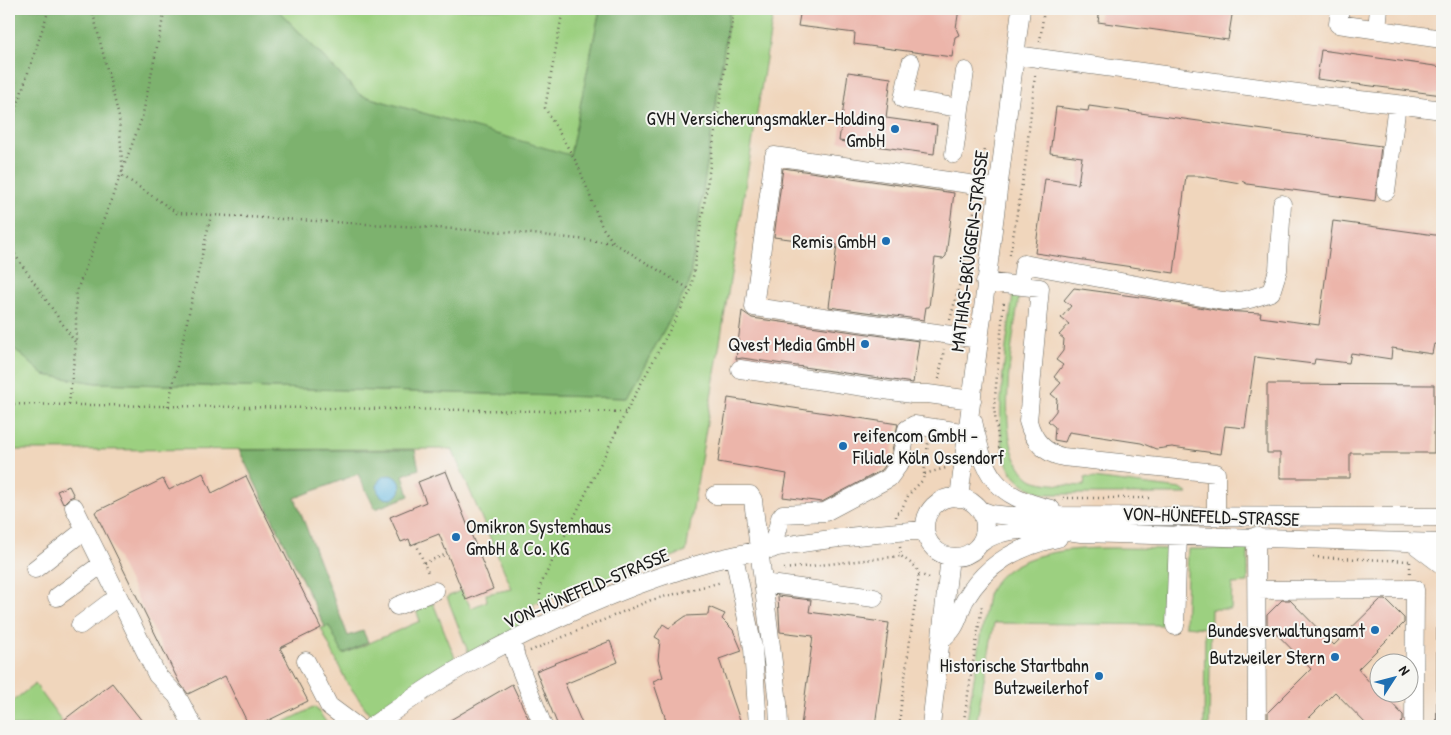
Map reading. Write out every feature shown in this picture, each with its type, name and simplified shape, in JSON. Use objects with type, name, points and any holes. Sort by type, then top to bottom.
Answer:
[{"type":"street","name":"MATHIAS-BRÜGGEN-STRASSE","points":[[959,498],[1021,9]]},
{"type":"street","points":[[1340,9],[1338,24],[1442,40]]},
{"type":"street","points":[[1377,29],[1379,9]]},
{"type":"street","points":[[1016,55],[1442,110]]},
{"type":"street","points":[[910,63],[903,99],[960,108]]},
{"type":"street","points":[[954,154],[966,71]]},
{"type":"street","points":[[1386,191],[1396,104]]},
{"type":"street","points":[[979,339],[946,336],[754,307],[774,156],[997,188]]},
{"type":"street","points":[[1013,285],[1024,264],[1223,301],[1239,302],[1250,300],[1271,292],[1278,270],[1282,204]]},
{"type":"street","points":[[985,282],[1040,288],[1028,421],[1037,440],[1052,455],[1216,473],[1216,515]]},
{"type":"street","points":[[740,369],[912,394],[936,395],[971,403],[976,434],[984,459],[992,476],[1006,492],[1012,497],[1040,506],[1101,516]]},
{"type":"street","points":[[765,551],[784,514],[825,512],[890,478],[900,463],[907,429],[914,424],[968,433]]},
{"type":"street","points":[[715,495],[750,495],[753,500],[765,551],[763,578],[779,726]]},
{"type":"street","points":[[959,498],[967,500],[980,510],[985,531],[981,543],[973,552],[962,557],[950,557],[931,546],[925,530],[926,519],[935,504],[942,500],[959,498]]},
{"type":"street","points":[[74,507],[157,675],[177,696],[193,726]]},
{"type":"street","name":"VON-HÜNEFELD-STRASSE","points":[[980,510],[1001,515],[1442,517]]},
{"type":"street","name":"VON-HÜNEFELD-STRASSE","points":[[372,726],[465,665],[514,649],[540,626],[633,587],[734,556],[840,537],[925,530]]},
{"type":"street","name":"VON-HÜNEFELD-STRASSE","points":[[981,543],[988,537],[1010,531],[1062,531],[1081,534],[1256,536],[1303,541],[1442,543]]},
{"type":"street","points":[[35,569],[77,536],[86,532]]},
{"type":"street","points":[[942,639],[952,631],[964,603],[974,588],[1003,558],[1031,544],[1081,534]]},
{"type":"street","points":[[1174,626],[1178,535]]},
{"type":"street","points":[[1256,536],[1257,726]]},
{"type":"street","points":[[1413,543],[1442,565]]},
{"type":"street","points":[[734,556],[753,648],[758,726]]},
{"type":"street","points":[[931,726],[950,557]]},
{"type":"street","points":[[57,597],[102,564]]},
{"type":"street","points":[[763,578],[874,598]]},
{"type":"street","points":[[1256,590],[1415,589],[1414,726]]},
{"type":"street","points":[[397,606],[435,591]]},
{"type":"street","points":[[80,625],[109,602],[119,598]]},
{"type":"street","points":[[514,649],[543,726]]},
{"type":"street","points":[[306,661],[329,706],[356,726]]},
{"type":"path","points":[[9,130],[50,9]]},
{"type":"path","points":[[92,9],[119,117],[121,171],[123,176],[177,213],[524,233],[614,243]]},
{"type":"path","points":[[69,404],[69,389],[73,376],[76,343],[76,293],[142,118],[165,9]]},
{"type":"path","points":[[563,9],[544,108],[578,164],[602,227],[614,243],[692,290]]},
{"type":"path","points":[[540,626],[540,586],[626,412],[692,290],[734,9]]},
{"type":"path","points":[[1001,458],[997,442],[994,408],[1013,285],[1024,166],[1044,9]]},
{"type":"path","points":[[936,395],[946,336],[962,275],[987,140]]},
{"type":"path","points":[[168,406],[212,215]]},
{"type":"path","points":[[9,246],[76,343]]},
{"type":"path","points":[[9,404],[626,412]]},
{"type":"path","points":[[924,474],[930,427]]},
{"type":"path","points":[[416,543],[435,591]]},
{"type":"path","points":[[424,563],[447,554]]},
{"type":"path","points":[[763,578],[802,565],[901,556]]},
{"type":"path","points":[[900,726],[900,713],[919,574]]},
{"type":"path","points":[[514,649],[651,600],[740,578]]},
{"type":"path","points":[[963,726],[982,604]]},
{"type":"shaded area","points":[[774,9],[1442,9],[1442,726],[9,726],[9,450],[452,449],[521,608],[686,552]]},
{"type":"green space","points":[[9,9],[277,9],[360,95],[570,155],[600,9],[730,9],[689,284],[627,398],[97,383],[44,375],[9,344]]},
{"type":"green space","points":[[277,9],[600,9],[570,156],[360,95]]},
{"type":"green space","points":[[730,9],[774,9],[686,552],[533,604],[536,618],[469,654],[447,597],[462,590],[471,608],[487,601],[486,594],[512,589],[452,449],[9,450],[9,344],[44,375],[96,383],[627,398],[689,284]]},
{"type":"green space","points":[[1014,286],[1019,295],[1010,364],[1008,420],[1011,444],[1019,465],[1035,481],[1084,486],[1085,477],[1181,489],[1188,494],[1045,494],[1026,486],[1016,478],[1006,461],[1002,444],[1001,423],[1003,375]]},
{"type":"green space","points":[[239,450],[415,450],[419,469],[403,475],[409,496],[375,509],[358,474],[295,498],[348,636],[363,631],[368,642],[343,654],[329,626],[325,627]]},
{"type":"green space","points":[[1096,548],[1170,549],[1167,625],[994,623],[976,725],[1044,726],[966,726],[988,595],[1000,576],[1019,563],[1042,555],[1068,550]]},
{"type":"green space","points":[[1188,549],[1248,549],[1248,583],[1232,584],[1231,609],[1211,609],[1209,726],[1204,726],[1205,628],[1185,626]]},
{"type":"green space","points":[[433,603],[456,660],[371,716],[346,681],[321,628],[329,626],[344,654],[420,621],[416,610]]},
{"type":"green space","points":[[35,684],[62,721],[55,726],[9,726],[9,704]]},
{"type":"green space","points":[[315,707],[329,726],[276,726]]},
{"type":"water","points":[[389,475],[398,478],[401,487],[398,496],[389,499],[380,496],[377,487],[380,478]]},
{"type":"building","points":[[801,9],[959,9],[956,28],[959,35],[955,37],[952,57],[854,44],[855,33],[798,26]]},
{"type":"building","points":[[1100,9],[1233,9],[1228,40],[1098,22]]},
{"type":"building","points":[[1321,50],[1442,67],[1442,95],[1317,79]]},
{"type":"building","points":[[848,72],[891,78],[886,118],[937,125],[934,154],[839,141]]},
{"type":"building","points":[[1089,106],[1381,146],[1375,201],[1247,184],[1242,181],[1240,183],[1200,176],[1186,176],[1174,273],[1035,253],[1045,179],[1078,184],[1082,157],[1050,153],[1056,107],[1088,111]]},
{"type":"building","points":[[783,168],[954,193],[946,256],[943,259],[935,258],[929,307],[926,307],[924,320],[829,307],[837,245],[774,237]]},
{"type":"building","points":[[1333,221],[1442,236],[1442,345],[1434,344],[1432,354],[1392,348],[1391,359],[1351,353],[1349,363],[1315,359],[1314,364],[1255,357],[1245,428],[1225,426],[1221,454],[1172,447],[1156,449],[1141,443],[1069,432],[1065,442],[1054,440],[1055,427],[1048,421],[1056,411],[1057,399],[1051,394],[1061,383],[1054,377],[1063,365],[1056,360],[1063,351],[1064,339],[1059,335],[1069,324],[1061,318],[1071,306],[1064,300],[1074,288],[1221,311],[1261,313],[1260,317],[1319,325]]},
{"type":"building","points":[[742,311],[752,318],[919,341],[913,383],[742,358],[736,359]]},
{"type":"building","points":[[1267,384],[1434,385],[1434,453],[1350,453],[1350,478],[1280,478],[1280,453],[1267,453]]},
{"type":"building","name":"reifencom GmbH - Filiale Köln Ossendorf","points":[[728,398],[898,424],[890,459],[882,470],[822,502],[783,497],[787,474],[718,462]]},
{"type":"building","name":"Omikron Systemhaus GmbH & Co. KG","points":[[446,471],[493,589],[466,600],[439,534],[411,545],[409,539],[401,542],[390,517],[426,502],[418,482]]},
{"type":"building","points":[[203,473],[212,493],[246,476],[321,628],[280,648],[308,701],[257,726],[249,726],[225,676],[188,694],[179,682],[95,512],[163,479],[169,490]]},
{"type":"building","points":[[69,486],[74,496],[63,504],[57,491]]},
{"type":"building","points":[[778,596],[811,600],[809,612],[889,623],[875,726],[801,726],[813,636],[780,632]]},
{"type":"building","name":"Butzweiler Stern","points":[[1282,600],[1290,600],[1334,645],[1380,600],[1386,600],[1404,618],[1404,623],[1375,652],[1368,652],[1368,659],[1358,669],[1368,680],[1368,702],[1391,702],[1403,715],[1403,721],[1398,726],[1368,726],[1335,692],[1301,726],[1271,726],[1268,723],[1268,712],[1311,669],[1267,624],[1267,615]]},
{"type":"building","points":[[709,607],[725,614],[722,619],[733,630],[742,651],[719,659],[742,726],[668,726],[653,681],[663,677],[658,660],[660,640],[655,637],[663,624],[669,628],[686,616],[708,615]]},
{"type":"building","points":[[610,641],[618,662],[565,684],[583,726],[558,726],[536,671]]},
{"type":"building","points":[[112,683],[146,726],[56,726]]},
{"type":"building","points":[[512,684],[532,726],[440,726]]},
{"type":"tram line","points":[[1437,623],[1437,726]]},
{"type":"place","name":"GVH Versicherungsmakler-Holding GmbH","points":[[895,129]]},
{"type":"place","name":"Remis GmbH","points":[[886,241]]},
{"type":"place","name":"Qvest Media GmbH","points":[[865,344]]},
{"type":"place","name":"reifencom GmbH - Filiale Köln Ossendorf","points":[[843,446]]},
{"type":"place","name":"Omikron Systemhaus GmbH & Co. KG","points":[[456,537]]},
{"type":"place","name":"Bundesverwaltungsamt","points":[[1375,630]]},
{"type":"place","name":"Butzweiler Stern","points":[[1335,657]]},
{"type":"place","name":"Historische Startbahn Butzweilerhof","points":[[1099,676]]}]
